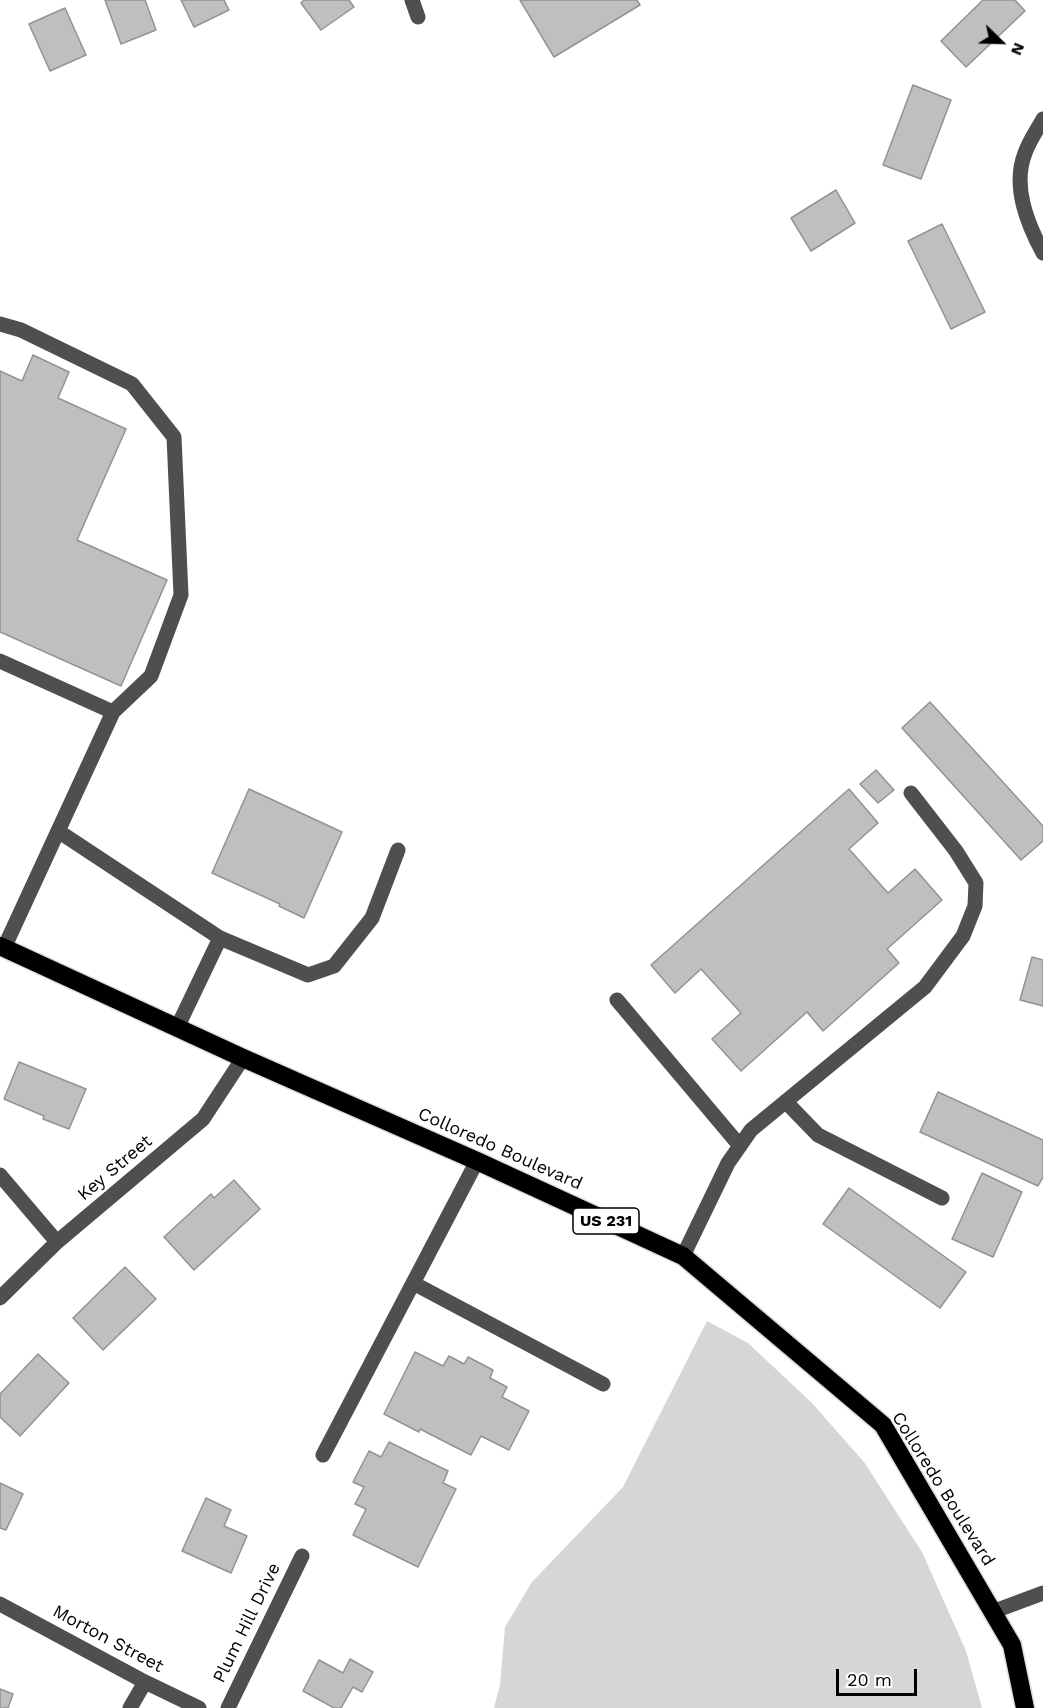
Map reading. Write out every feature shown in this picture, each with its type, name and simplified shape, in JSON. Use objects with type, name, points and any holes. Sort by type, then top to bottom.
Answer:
[{"type":"highway","name":"Colloredo Boulevard","points":[[2,947],[683,1256],[883,1425],[1012,1645],[1025,1708]]},
{"type":"street","points":[[412,0],[417,17]]},
{"type":"street","points":[[1043,119],[1024,154],[1019,191],[1031,231],[1043,253]]},
{"type":"street","points":[[0,324],[21,330],[132,384],[174,436],[181,595],[152,676],[113,712],[2,947]]},
{"type":"street","points":[[0,661],[113,712]]},
{"type":"street","points":[[683,1256],[728,1163],[751,1130],[925,987],[963,936],[975,906],[975,884],[956,851],[911,793]]},
{"type":"street","points":[[58,831],[220,938],[308,975],[334,966],[372,918],[398,850]]},
{"type":"street","points":[[177,1028],[220,938]]},
{"type":"street","points":[[617,1000],[740,1146]]},
{"type":"street","name":"Key Street","points":[[0,1298],[57,1242],[203,1119],[243,1058]]},
{"type":"street","points":[[786,1102],[818,1135],[942,1198]]},
{"type":"street","points":[[323,1455],[477,1161]]},
{"type":"street","points":[[0,1175],[57,1242]]},
{"type":"street","points":[[413,1283],[603,1383]]},
{"type":"street","name":"Plum Hill Drive","points":[[228,1708],[302,1556]]},
{"type":"street","points":[[992,1612],[1043,1593]]},
{"type":"street","name":"Morton Street","points":[[0,1604],[145,1682],[199,1708]]},
{"type":"street","points":[[130,1708],[145,1682]]},
{"type":"shaded area","points":[[707,1321],[748,1343],[811,1402],[864,1462],[922,1552],[966,1651],[982,1708],[494,1708],[500,1685],[505,1627],[532,1582],[623,1487]]},
{"type":"building","points":[[105,0],[145,0],[156,30],[121,44]]},
{"type":"building","points":[[181,0],[224,0],[229,10],[194,27]]},
{"type":"building","points":[[304,0],[349,0],[354,7],[321,30],[301,3]]},
{"type":"building","points":[[520,0],[637,0],[640,5],[554,57]]},
{"type":"building","points":[[983,0],[1015,0],[1025,11],[966,67],[941,41]]},
{"type":"building","points":[[65,8],[86,55],[50,71],[29,24]]},
{"type":"building","points":[[913,85],[951,100],[921,179],[883,165]]},
{"type":"building","points":[[836,190],[855,223],[811,251],[791,218]]},
{"type":"building","points":[[942,224],[985,312],[951,329],[908,241]]},
{"type":"building","points":[[33,355],[69,372],[58,398],[126,429],[77,540],[167,580],[121,686],[0,632],[0,371],[22,381]]},
{"type":"building","points":[[930,702],[1043,826],[1043,841],[1021,860],[902,728]]},
{"type":"building","points":[[876,770],[894,790],[878,803],[860,784]]},
{"type":"building","points":[[249,789],[342,832],[304,918],[279,906],[280,904],[212,873]]},
{"type":"building","points":[[849,789],[878,823],[849,849],[888,893],[915,869],[942,900],[887,949],[899,963],[823,1031],[807,1012],[741,1071],[712,1039],[741,1013],[701,969],[675,993],[651,965]]},
{"type":"building","points":[[1032,957],[1043,960],[1043,1006],[1020,1000]]},
{"type":"building","points":[[19,1062],[86,1089],[69,1129],[43,1119],[44,1116],[4,1099]]},
{"type":"building","points":[[938,1092],[1043,1140],[1043,1177],[1038,1186],[920,1132]]},
{"type":"building","points":[[982,1173],[1022,1192],[993,1257],[952,1239]]},
{"type":"building","points":[[234,1180],[260,1209],[194,1270],[164,1237],[211,1194],[214,1198]]},
{"type":"building","points":[[849,1188],[966,1272],[940,1308],[823,1224]]},
{"type":"building","points":[[125,1267],[156,1299],[103,1350],[73,1318]]},
{"type":"building","points":[[415,1352],[443,1366],[449,1356],[464,1364],[468,1357],[493,1370],[490,1378],[507,1387],[502,1397],[529,1411],[509,1450],[481,1436],[471,1455],[384,1414]]},
{"type":"building","points":[[38,1354],[69,1383],[20,1436],[0,1417],[0,1394]]},
{"type":"building","points":[[389,1442],[448,1471],[443,1483],[456,1489],[418,1567],[353,1535],[366,1509],[355,1504],[364,1487],[353,1482],[369,1451],[381,1457]]},
{"type":"building","points":[[0,1483],[23,1494],[6,1530],[0,1528]]},
{"type":"building","points":[[206,1498],[231,1510],[224,1526],[247,1536],[231,1573],[182,1551]]},
{"type":"building","points":[[350,1659],[373,1672],[362,1692],[353,1687],[341,1708],[334,1708],[303,1691],[319,1660],[343,1673]]},
{"type":"building","points":[[0,1689],[13,1694],[8,1708],[0,1708]]}]
